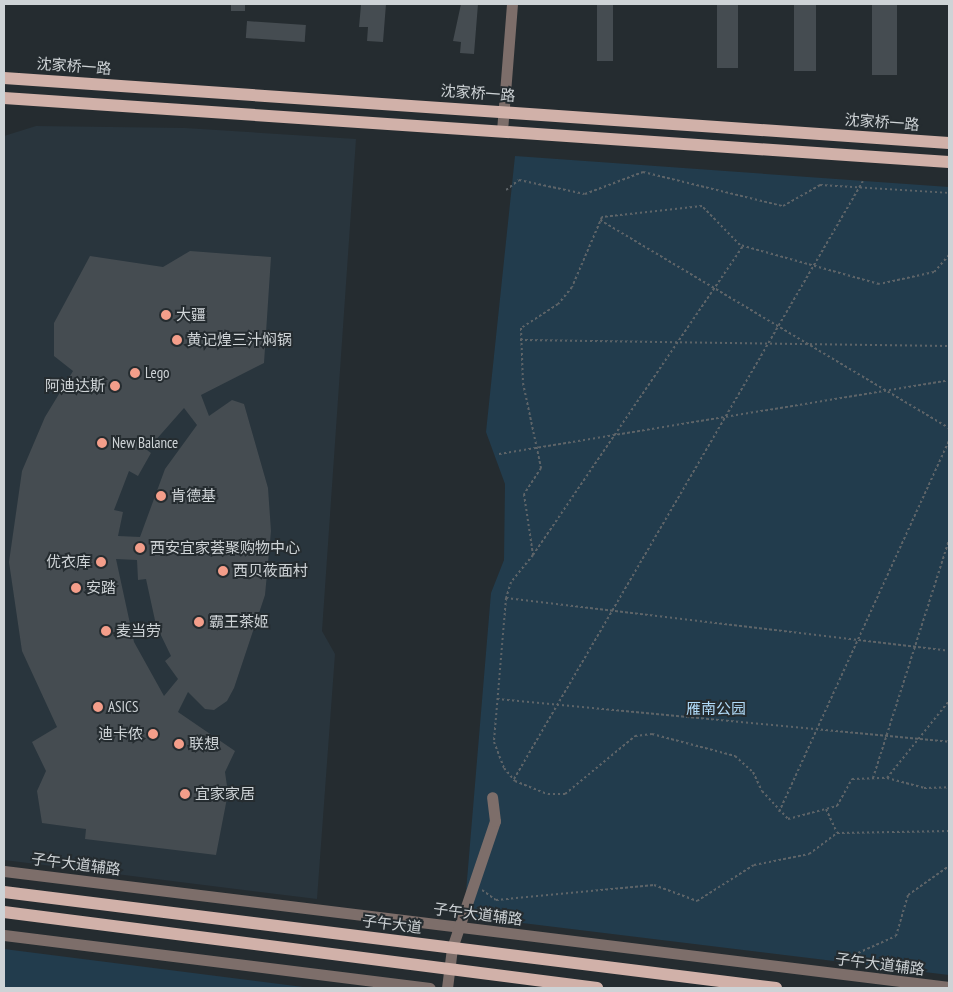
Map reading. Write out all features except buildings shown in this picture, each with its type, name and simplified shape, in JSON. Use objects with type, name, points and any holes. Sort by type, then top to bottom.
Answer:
[{"type":"main road","name":"沈家桥一路","points":[[4,78],[949,143]]},
{"type":"main road","points":[[4,98],[949,162]]},
{"type":"main road","name":"子午大道","points":[[4,892],[776,988]]},
{"type":"main road","points":[[45,918],[47,898]]},
{"type":"main road","points":[[4,912],[597,988]]},
{"type":"street","points":[[502,131],[512,4]]},
{"type":"street","points":[[447,988],[452,948],[495,821],[492,797]]},
{"type":"street","name":"子午大道辅路","points":[[4,871],[949,988]]},
{"type":"street","points":[[4,935],[430,988]]},
{"type":"path","points":[[506,190],[519,180],[585,194],[642,172],[783,206],[820,185],[949,193]]},
{"type":"path","points":[[514,779],[863,181]]},
{"type":"path","points":[[600,220],[702,206],[744,246],[814,266],[892,283],[934,272],[949,255]]},
{"type":"path","points":[[600,220],[949,428]]},
{"type":"path","points":[[533,555],[524,494],[541,468],[523,383],[521,328],[558,304],[572,287],[600,220]]},
{"type":"path","points":[[744,246],[533,555],[511,582],[506,598],[494,742],[514,779],[548,794],[565,794],[635,736],[652,734],[735,756],[753,772],[779,812],[788,819],[837,806],[852,779],[887,778],[924,788],[949,787]]},
{"type":"path","points":[[520,340],[949,346]]},
{"type":"path","points":[[499,454],[949,380]]},
{"type":"path","points":[[779,812],[949,440]]},
{"type":"path","points":[[873,778],[949,540]]},
{"type":"path","points":[[506,598],[949,652]]},
{"type":"path","points":[[497,700],[949,742]]},
{"type":"path","points":[[887,778],[949,701]]},
{"type":"path","points":[[826,809],[837,833]]},
{"type":"path","points":[[480,888],[496,900],[654,885],[697,902],[754,865],[810,854],[837,833],[949,831]]},
{"type":"path","points":[[840,961],[896,936],[908,895],[949,866]]},
{"type":"shaded area","points":[[36,126],[185,128],[356,139],[322,631],[335,654],[317,899],[4,860],[4,136]]},
{"type":"green space","name":"雁南公园","points":[[515,156],[949,187],[949,975],[464,916],[491,593],[504,560],[505,484],[486,432]]},
{"type":"green space","points":[[4,949],[311,988],[4,988]]},
{"type":"place","name":"大疆","points":[[166,315]]},
{"type":"place","name":"黄记煌三汁焖锅","points":[[177,340]]},
{"type":"place","name":"Lego","points":[[135,373]]},
{"type":"place","name":"阿迪达斯","points":[[115,386]]},
{"type":"place","name":"New Balance","points":[[102,443]]},
{"type":"place","name":"肯德基","points":[[161,496]]},
{"type":"place","name":"西安宜家荟聚购物中心","points":[[140,548]]},
{"type":"place","name":"优衣库","points":[[101,562]]},
{"type":"place","name":"西贝莜面村","points":[[223,571]]},
{"type":"place","name":"安踏","points":[[76,588]]},
{"type":"place","name":"霸王茶姬","points":[[199,622]]},
{"type":"place","name":"麦当劳","points":[[106,631]]},
{"type":"place","name":"ASICS","points":[[98,707]]},
{"type":"place","name":"迪卡侬","points":[[153,734]]},
{"type":"place","name":"联想","points":[[179,744]]},
{"type":"place","name":"宜家家居","points":[[185,794]]}]
